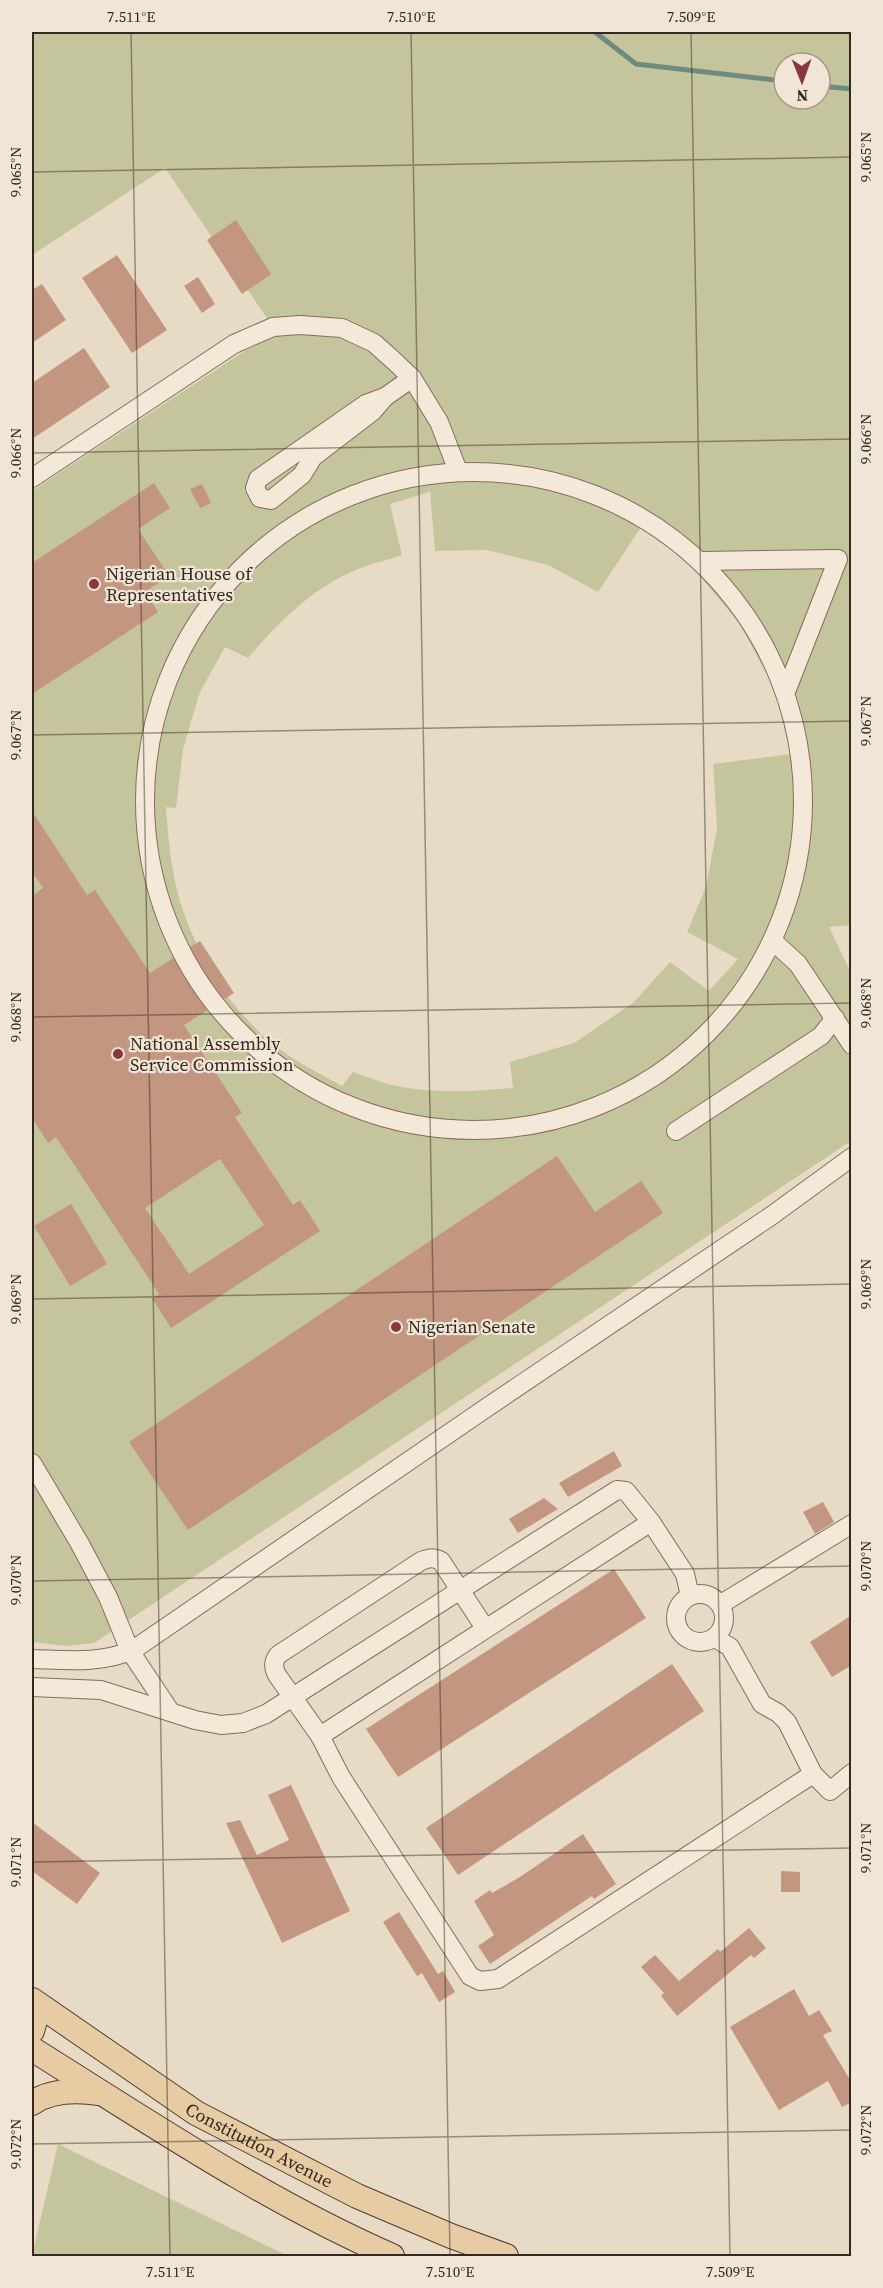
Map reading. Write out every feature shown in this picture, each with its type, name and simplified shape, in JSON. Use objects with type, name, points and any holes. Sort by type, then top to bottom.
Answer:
[{"type":"main road","points":[[32,2031],[35,2003]]},
{"type":"main road","name":"Constitution Avenue","points":[[35,2003],[206,2118],[357,2196],[451,2236],[506,2256]]},
{"type":"main road","name":"Constitution Avenue","points":[[32,2049],[179,2141],[340,2233],[392,2256]]},
{"type":"main road","points":[[32,2103],[76,2090],[103,2093]]},
{"type":"lane","points":[[32,478],[234,344],[273,327],[300,325],[342,328],[374,343],[412,378],[439,422],[458,471]]},
{"type":"lane","points":[[385,397],[366,404],[258,479],[255,488],[260,498],[272,500],[302,475],[313,458],[373,411],[385,397],[412,378]]},
{"type":"lane","points":[[458,471],[546,478],[557,482],[630,509],[702,561],[752,620],[786,689],[805,774],[801,860],[774,942],[713,1030],[627,1094],[525,1127],[417,1126],[316,1092],[231,1026],[177,948],[171,938],[143,835],[149,728],[190,629],[260,548],[352,493],[458,471]]},
{"type":"lane","points":[[702,561],[845,555],[786,689]]},
{"type":"lane","points":[[774,942],[798,964],[852,1045]]},
{"type":"lane","points":[[676,1131],[821,1036],[835,1018]]},
{"type":"lane","points":[[32,1659],[85,1661],[113,1658],[130,1652],[771,1216],[852,1157]]},
{"type":"lane","points":[[32,1463],[108,1597],[130,1652],[170,1711]]},
{"type":"lane","points":[[32,1687],[101,1690],[195,1720],[221,1725],[243,1723],[266,1714],[617,1490],[626,1491],[651,1521],[685,1574],[690,1596]]},
{"type":"lane","points":[[320,1736],[651,1521]]},
{"type":"lane","points":[[721,1604],[852,1524]]},
{"type":"lane","points":[[485,1628],[441,1561],[434,1557],[421,1561],[278,1654],[274,1668],[320,1736],[341,1777],[470,1976],[480,1981],[498,1979],[813,1774]]},
{"type":"lane","points":[[707,1595],[721,1604],[724,1612],[724,1624],[715,1638],[707,1642],[690,1641],[680,1631],[676,1619],[678,1608],[690,1596],[707,1595]]},
{"type":"lane","points":[[715,1638],[730,1647],[762,1704],[778,1713],[787,1722],[813,1774],[830,1791],[852,1773]]},
{"type":"green space","points":[[32,32],[851,32],[852,925],[829,927],[851,973],[851,1141],[94,1643],[67,1646],[32,1642],[32,491],[246,350],[279,336],[165,168],[32,255]],"holes":[[[430,492],[435,551],[487,550],[548,565],[598,592],[641,527],[690,564],[739,623],[774,687],[791,754],[713,764],[717,828],[706,887],[687,932],[738,959],[709,991],[670,962],[633,1003],[574,1043],[510,1062],[513,1088],[469,1091],[412,1089],[391,1085],[353,1072],[342,1086],[304,1065],[268,1040],[239,1010],[214,975],[203,957],[179,898],[170,853],[166,807],[176,808],[183,749],[200,692],[225,647],[248,658],[272,631],[311,596],[358,569],[402,555],[390,504]]]},
{"type":"green space","points":[[58,2144],[288,2256],[32,2256]]},
{"type":"building","points":[[236,220],[271,274],[242,294],[207,240]]},
{"type":"building","points":[[117,255],[167,330],[132,353],[82,278]]},
{"type":"building","points":[[198,277],[215,304],[202,313],[184,286]]},
{"type":"building","points":[[42,284],[66,320],[32,343],[32,290]]},
{"type":"building","points":[[84,348],[110,387],[32,439],[32,383]]},
{"type":"building","name":"Nigerian House of Representatives","points":[[154,483],[170,508],[138,529],[169,576],[145,592],[158,612],[32,694],[32,563]]},
{"type":"building","points":[[202,484],[211,503],[200,508],[190,489]]},
{"type":"building","name":"National Assembly Service Commission","points":[[32,811],[87,895],[95,890],[150,973],[200,941],[234,993],[184,1025],[242,1113],[235,1117],[293,1205],[300,1200],[320,1231],[171,1328],[152,1298],[159,1294],[56,1137],[48,1143],[32,1118],[32,896],[43,888],[32,872]],"holes":[[[220,1159],[264,1225],[189,1274],[145,1208]]]},
{"type":"building","name":"Nigerian Senate","points":[[557,1156],[595,1212],[641,1181],[663,1213],[188,1530],[129,1442]]},
{"type":"building","points":[[71,1204],[107,1264],[70,1286],[34,1226]]},
{"type":"building","points":[[614,1451],[622,1466],[568,1497],[559,1483]]},
{"type":"building","points":[[544,1498],[558,1509],[518,1533],[509,1519]]},
{"type":"building","points":[[823,1502],[834,1522],[815,1534],[803,1512]]},
{"type":"building","points":[[614,1569],[646,1618],[398,1777],[366,1729]]},
{"type":"building","points":[[852,1615],[852,1665],[832,1677],[810,1642]]},
{"type":"building","points":[[672,1664],[704,1711],[458,1875],[426,1828]]},
{"type":"building","points":[[291,1785],[350,1911],[282,1943],[226,1823],[240,1820],[257,1855],[289,1840],[268,1795]]},
{"type":"building","points":[[32,1822],[100,1873],[77,1904],[32,1871]]},
{"type":"building","points":[[583,1834],[616,1884],[594,1899],[592,1896],[490,1964],[478,1946],[494,1935],[474,1901],[490,1890],[492,1893],[520,1877]]},
{"type":"building","points":[[781,1871],[800,1872],[800,1892],[781,1892]]},
{"type":"building","points":[[399,1912],[438,1974],[443,1971],[455,1992],[439,2002],[422,1973],[417,1976],[383,1922]]},
{"type":"building","points":[[749,1928],[766,1948],[754,1958],[751,1955],[677,2016],[661,1996],[664,1993],[641,1967],[655,1955],[679,1981],[718,1949],[720,1952]]},
{"type":"building","points":[[794,1989],[809,2016],[819,2010],[832,2031],[823,2035],[852,2083],[852,2102],[842,2107],[828,2081],[779,2110],[730,2027]]},
{"type":"waterway","points":[[595,32],[636,64],[772,80]]},
{"type":"waterway","points":[[832,87],[852,89]]},
{"type":"place","name":"Nigerian House of Representatives","points":[[94,584]]},
{"type":"place","name":"National Assembly Service Commission","points":[[118,1054]]},
{"type":"place","name":"Nigerian Senate","points":[[396,1327]]}]
